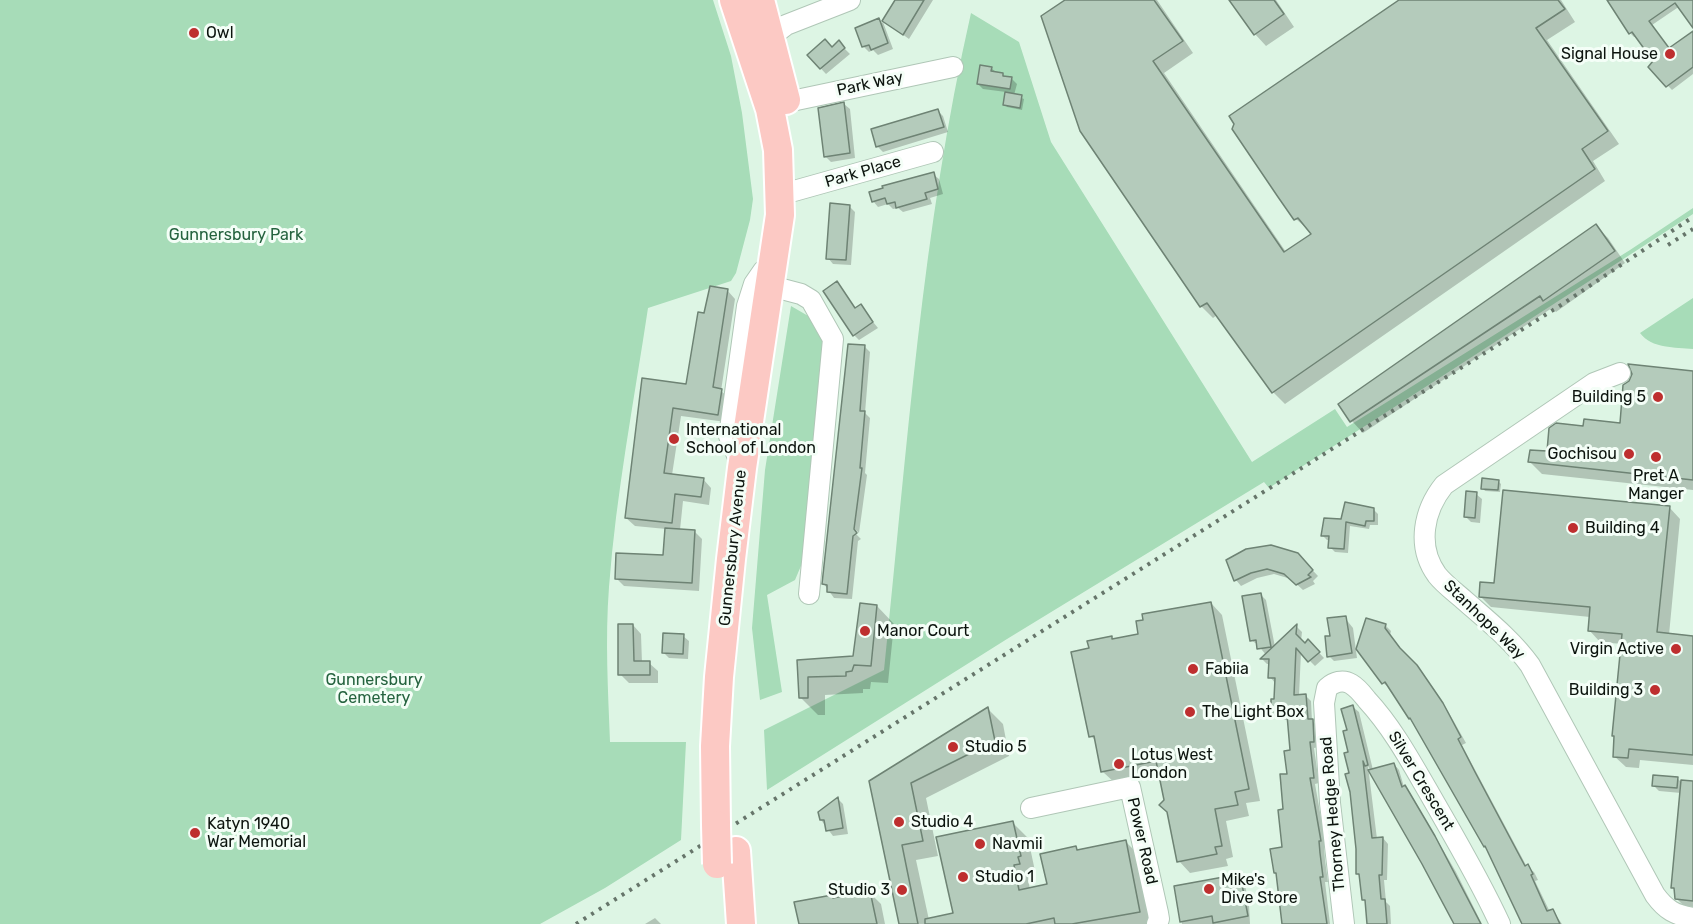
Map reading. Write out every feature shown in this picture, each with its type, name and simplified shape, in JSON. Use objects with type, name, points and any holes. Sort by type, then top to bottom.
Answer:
[{"type":"highway","name":"Gunnersbury Avenue","points":[[725,819],[739,616],[778,276],[780,215],[778,150],[770,109],[734,0]]},
{"type":"highway","name":"Gunnersbury Avenue","points":[[722,924],[727,857],[725,819],[715,746],[719,677],[742,468],[794,191],[787,102],[760,0]]},
{"type":"highway","name":"Gunnersbury Avenue","points":[[727,857],[741,924]]},
{"type":"street","points":[[768,34],[850,0]]},
{"type":"street","name":"Park Way","points":[[787,102],[953,67]]},
{"type":"street","name":"Park Place","points":[[794,191],[933,152]]},
{"type":"street","points":[[778,276],[811,300],[833,339],[809,594]]},
{"type":"street","name":"Stanhope Way","points":[[1620,374],[1610,376],[1584,390],[1444,484],[1429,509],[1425,541],[1427,553],[1437,574],[1512,643],[1530,665],[1655,895],[1668,910],[1677,915],[1693,918]]},
{"type":"street","name":"Silver Crescent","points":[[1324,703],[1327,688],[1336,682],[1346,682],[1354,686],[1383,719],[1465,857],[1500,924]]},
{"type":"street","name":"Thorney Hedge Road","points":[[1324,703],[1330,803],[1344,924]]},
{"type":"street","name":"Power Road","points":[[1031,808],[1130,787],[1159,919],[1157,924]]},
{"type":"green space","points":[[0,0],[713,0],[731,56],[742,113],[753,199],[750,220],[736,273],[731,281],[648,308],[621,482],[608,606],[607,665],[610,742],[686,742],[681,840],[605,888],[540,924],[0,924]]},
{"type":"green space","points":[[971,13],[1019,42],[1051,142],[1252,462],[1335,409],[1347,427],[1693,208],[1693,214],[1269,488],[1264,482],[1007,639],[767,790],[764,730],[884,670],[928,258],[954,94]]},
{"type":"green space","points":[[1693,298],[1693,349],[1657,345],[1640,333]]},
{"type":"green space","points":[[791,306],[810,317],[825,341],[803,561],[795,580],[767,595],[782,692],[760,700],[752,628],[765,470]]},
{"type":"building","points":[[895,0],[924,0],[903,35],[882,21]]},
{"type":"building","points":[[1065,0],[1154,0],[1183,41],[1153,61],[1284,252],[1311,234],[1298,218],[1294,220],[1278,197],[1232,129],[1234,124],[1229,116],[1399,0],[1558,0],[1565,9],[1536,28],[1608,131],[1582,149],[1595,169],[1272,393],[1207,303],[1200,307],[1080,131],[1041,16]]},
{"type":"building","points":[[1229,0],[1274,0],[1284,14],[1254,35]]},
{"type":"building","points":[[1607,0],[1693,0],[1693,28],[1675,3],[1649,21],[1669,48],[1693,31],[1693,67],[1666,87],[1648,67],[1653,61],[1632,32],[1629,34]]},
{"type":"building","points":[[879,18],[888,43],[871,50],[869,45],[862,47],[855,28]]},
{"type":"building","points":[[825,39],[832,47],[839,40],[845,48],[820,69],[807,55]]},
{"type":"building","points":[[980,65],[992,67],[991,71],[1012,77],[1010,89],[977,84]]},
{"type":"building","points":[[1005,92],[1022,95],[1020,108],[1003,105]]},
{"type":"building","points":[[844,102],[850,153],[824,157],[818,108]]},
{"type":"building","points":[[938,109],[944,127],[876,147],[871,129]]},
{"type":"building","points":[[934,172],[938,189],[925,193],[927,199],[896,208],[895,202],[887,204],[885,198],[872,202],[869,192],[883,188],[882,186]]},
{"type":"building","points":[[830,203],[850,205],[846,260],[826,259]]},
{"type":"building","points":[[1596,224],[1615,251],[1543,301],[1540,296],[1350,422],[1338,404]]},
{"type":"building","points":[[837,281],[855,308],[861,304],[873,322],[853,336],[823,291]]},
{"type":"building","points":[[710,286],[728,289],[713,387],[722,389],[718,415],[673,408],[664,473],[704,478],[701,497],[675,494],[672,523],[625,518],[642,378],[686,384],[698,312],[704,313]]},
{"type":"building","points":[[848,344],[865,345],[860,411],[865,411],[860,468],[862,468],[854,529],[857,533],[853,536],[847,594],[827,592],[827,585],[822,584]]},
{"type":"building","name":"Building 5","points":[[1628,364],[1693,371],[1693,480],[1528,462],[1530,450],[1547,451],[1549,428],[1556,423],[1583,426],[1584,419],[1620,423],[1623,385],[1629,381],[1632,374]]},
{"type":"building","points":[[1482,478],[1499,480],[1498,490],[1481,489]]},
{"type":"building","points":[[1503,490],[1670,506],[1657,632],[1693,636],[1693,755],[1629,749],[1628,758],[1613,757],[1614,736],[1612,736],[1622,634],[1588,631],[1590,607],[1479,597],[1480,582],[1494,583]]},
{"type":"building","points":[[1466,491],[1477,492],[1475,518],[1464,517]]},
{"type":"building","points":[[1345,502],[1374,508],[1374,521],[1366,521],[1365,526],[1346,522],[1344,549],[1328,548],[1329,536],[1321,536],[1324,518],[1341,519]]},
{"type":"building","points":[[665,528],[695,530],[692,583],[615,579],[616,553],[663,555]]},
{"type":"building","points":[[1271,545],[1298,553],[1313,570],[1308,575],[1311,577],[1296,585],[1284,574],[1267,569],[1234,581],[1226,560],[1246,549]]},
{"type":"building","points":[[1261,593],[1271,647],[1257,649],[1256,640],[1250,641],[1242,596]]},
{"type":"building","name":"The Light Box","points":[[1211,602],[1249,789],[1235,792],[1238,805],[1215,809],[1222,846],[1215,847],[1217,854],[1177,862],[1167,812],[1159,805],[1164,800],[1156,761],[1101,772],[1094,736],[1089,737],[1071,652],[1089,648],[1087,641],[1138,634],[1136,621],[1143,620],[1142,614]]},
{"type":"building","name":"Manor Court","points":[[860,603],[877,605],[871,666],[854,665],[852,671],[846,672],[846,676],[808,677],[808,698],[799,698],[797,660],[853,656]]},
{"type":"building","points":[[1346,616],[1352,653],[1327,657],[1325,636],[1330,636],[1327,618]]},
{"type":"building","points":[[1366,618],[1386,624],[1385,628],[1417,665],[1443,703],[1461,737],[1458,739],[1475,772],[1525,866],[1528,864],[1533,874],[1531,875],[1547,911],[1553,909],[1560,924],[1522,924],[1485,846],[1410,718],[1385,682],[1382,684],[1356,649]]},
{"type":"building","points":[[618,624],[633,624],[634,661],[650,661],[650,675],[618,675]]},
{"type":"building","points":[[1297,624],[1296,634],[1305,643],[1308,639],[1320,652],[1308,662],[1296,648],[1294,695],[1306,694],[1308,719],[1313,719],[1314,742],[1310,742],[1314,778],[1310,778],[1321,841],[1319,841],[1323,877],[1320,877],[1327,924],[1282,924],[1276,873],[1274,873],[1270,849],[1282,847],[1278,810],[1283,809],[1280,774],[1287,774],[1284,751],[1290,750],[1287,715],[1271,715],[1275,678],[1268,678],[1269,659],[1260,659]]},
{"type":"building","points":[[663,633],[684,634],[683,654],[662,653]]},
{"type":"building","points":[[1353,705],[1368,765],[1365,766],[1363,761],[1372,838],[1383,837],[1382,875],[1379,875],[1381,899],[1385,899],[1387,924],[1367,924],[1365,900],[1362,900],[1359,874],[1356,874],[1356,849],[1350,792],[1345,774],[1349,773],[1344,753],[1348,752],[1343,731],[1347,730],[1341,709]]},
{"type":"building","points":[[988,707],[995,741],[911,783],[923,841],[902,845],[918,924],[899,924],[869,781]]},
{"type":"building","points":[[1394,763],[1402,787],[1405,785],[1435,836],[1481,924],[1454,924],[1368,770]]},
{"type":"building","points":[[1653,775],[1678,777],[1677,788],[1652,786]]},
{"type":"building","points":[[1681,780],[1693,781],[1693,901],[1675,899],[1674,888],[1671,888]]},
{"type":"building","points":[[838,797],[843,828],[826,831],[824,820],[820,820],[818,812]]},
{"type":"building","points":[[1013,821],[1021,856],[1018,857],[1020,864],[1014,865],[1019,890],[1047,884],[1040,854],[1076,846],[1077,850],[1126,840],[1140,912],[1072,924],[1055,924],[1054,918],[1026,924],[925,924],[925,919],[953,913],[936,837]]},
{"type":"building","points":[[1240,874],[1248,916],[1213,923],[1212,916],[1180,922],[1174,886]]},
{"type":"building","points":[[870,891],[877,924],[799,924],[794,902]]},
{"type":"railway","points":[[576,924],[1561,305],[1693,217]]},
{"type":"railway","points":[[1668,245],[1693,229]]},
{"type":"place","name":"Owl","points":[[194,33]]},
{"type":"place","name":"Signal House","points":[[1670,54]]},
{"type":"place","name":"Building 5","points":[[1658,397]]},
{"type":"place","name":"International School of London","points":[[674,439]]},
{"type":"place","name":"Gochisou","points":[[1629,454]]},
{"type":"place","name":"Pret A Manger","points":[[1656,457]]},
{"type":"place","name":"Building 4","points":[[1573,528]]},
{"type":"place","name":"Manor Court","points":[[865,631]]},
{"type":"place","name":"Virgin Active","points":[[1676,649]]},
{"type":"place","name":"Fabiia","points":[[1193,669]]},
{"type":"place","name":"Building 3","points":[[1655,690]]},
{"type":"place","name":"The Light Box","points":[[1190,712]]},
{"type":"place","name":"Studio 5","points":[[953,747]]},
{"type":"place","name":"Lotus West London","points":[[1119,764]]},
{"type":"place","name":"Studio 4","points":[[899,822]]},
{"type":"place","name":"Katyn 1940 War Memorial","points":[[195,833]]},
{"type":"place","name":"Navmii","points":[[980,844]]},
{"type":"place","name":"Studio 1","points":[[963,877]]},
{"type":"place","name":"Mike's Dive Store","points":[[1209,889]]},
{"type":"place","name":"Studio 3","points":[[902,890]]},
{"type":"park label","name":"Gunnersbury Park","points":[[236,235]]},
{"type":"park label","name":"Gunnersbury Cemetery","points":[[374,689]]}]
